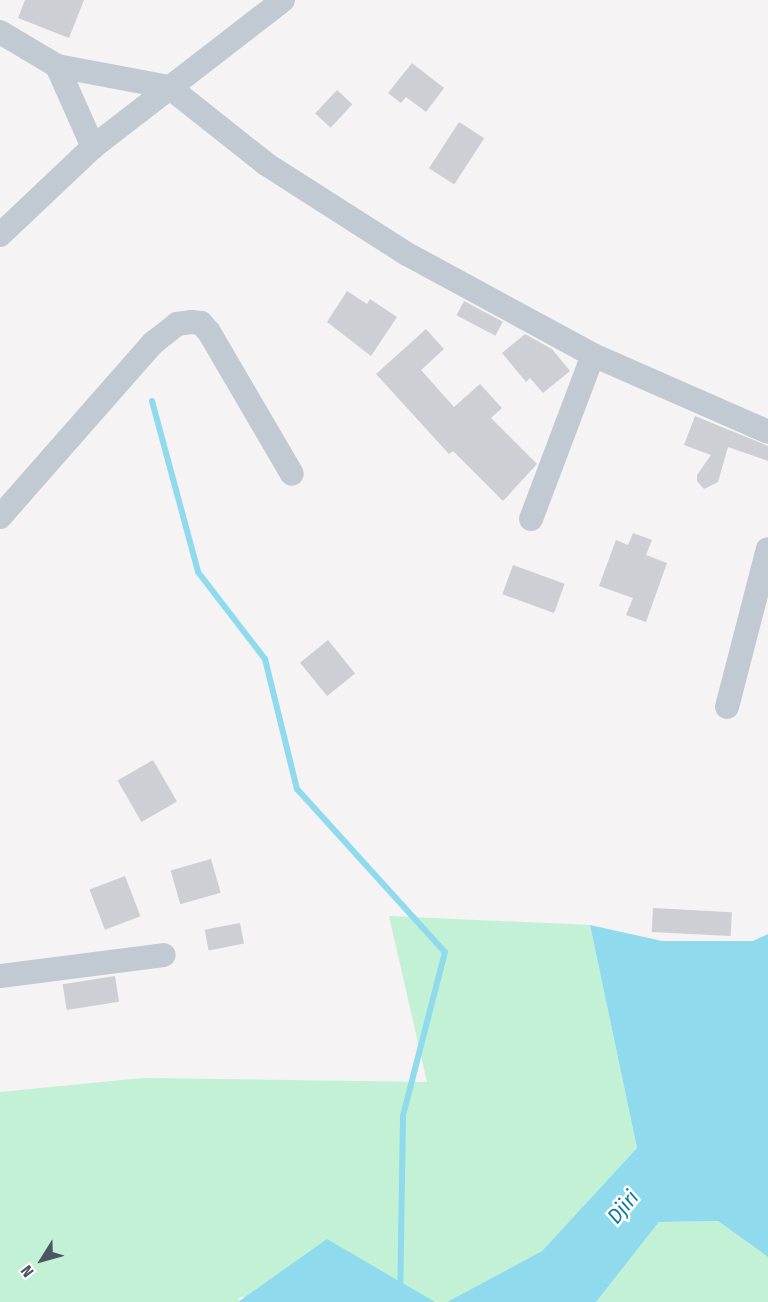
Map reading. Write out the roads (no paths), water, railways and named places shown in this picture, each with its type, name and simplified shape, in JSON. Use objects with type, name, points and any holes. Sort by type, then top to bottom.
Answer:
[{"type":"street","points":[[0,235],[93,147],[283,0]]},
{"type":"street","points":[[0,32],[57,66],[169,87],[266,164],[317,198],[483,297],[593,355],[768,432]]},
{"type":"street","points":[[57,66],[93,147]]},
{"type":"street","points":[[0,517],[153,343],[177,324],[201,323],[209,332],[291,474]]},
{"type":"street","points":[[531,519],[593,355]]},
{"type":"street","points":[[727,708],[768,549]]},
{"type":"street","points":[[0,976],[164,955]]},
{"type":"water","name":"Djiri","points":[[590,925],[662,941],[753,941],[768,934],[768,1257],[718,1221],[659,1222],[596,1302],[447,1302],[542,1251],[637,1148]]},
{"type":"water","points":[[327,1239],[435,1302],[238,1302]]},
{"type":"waterway","points":[[152,401],[198,572],[265,659],[297,789],[445,952],[403,1116],[400,1302]]}]
